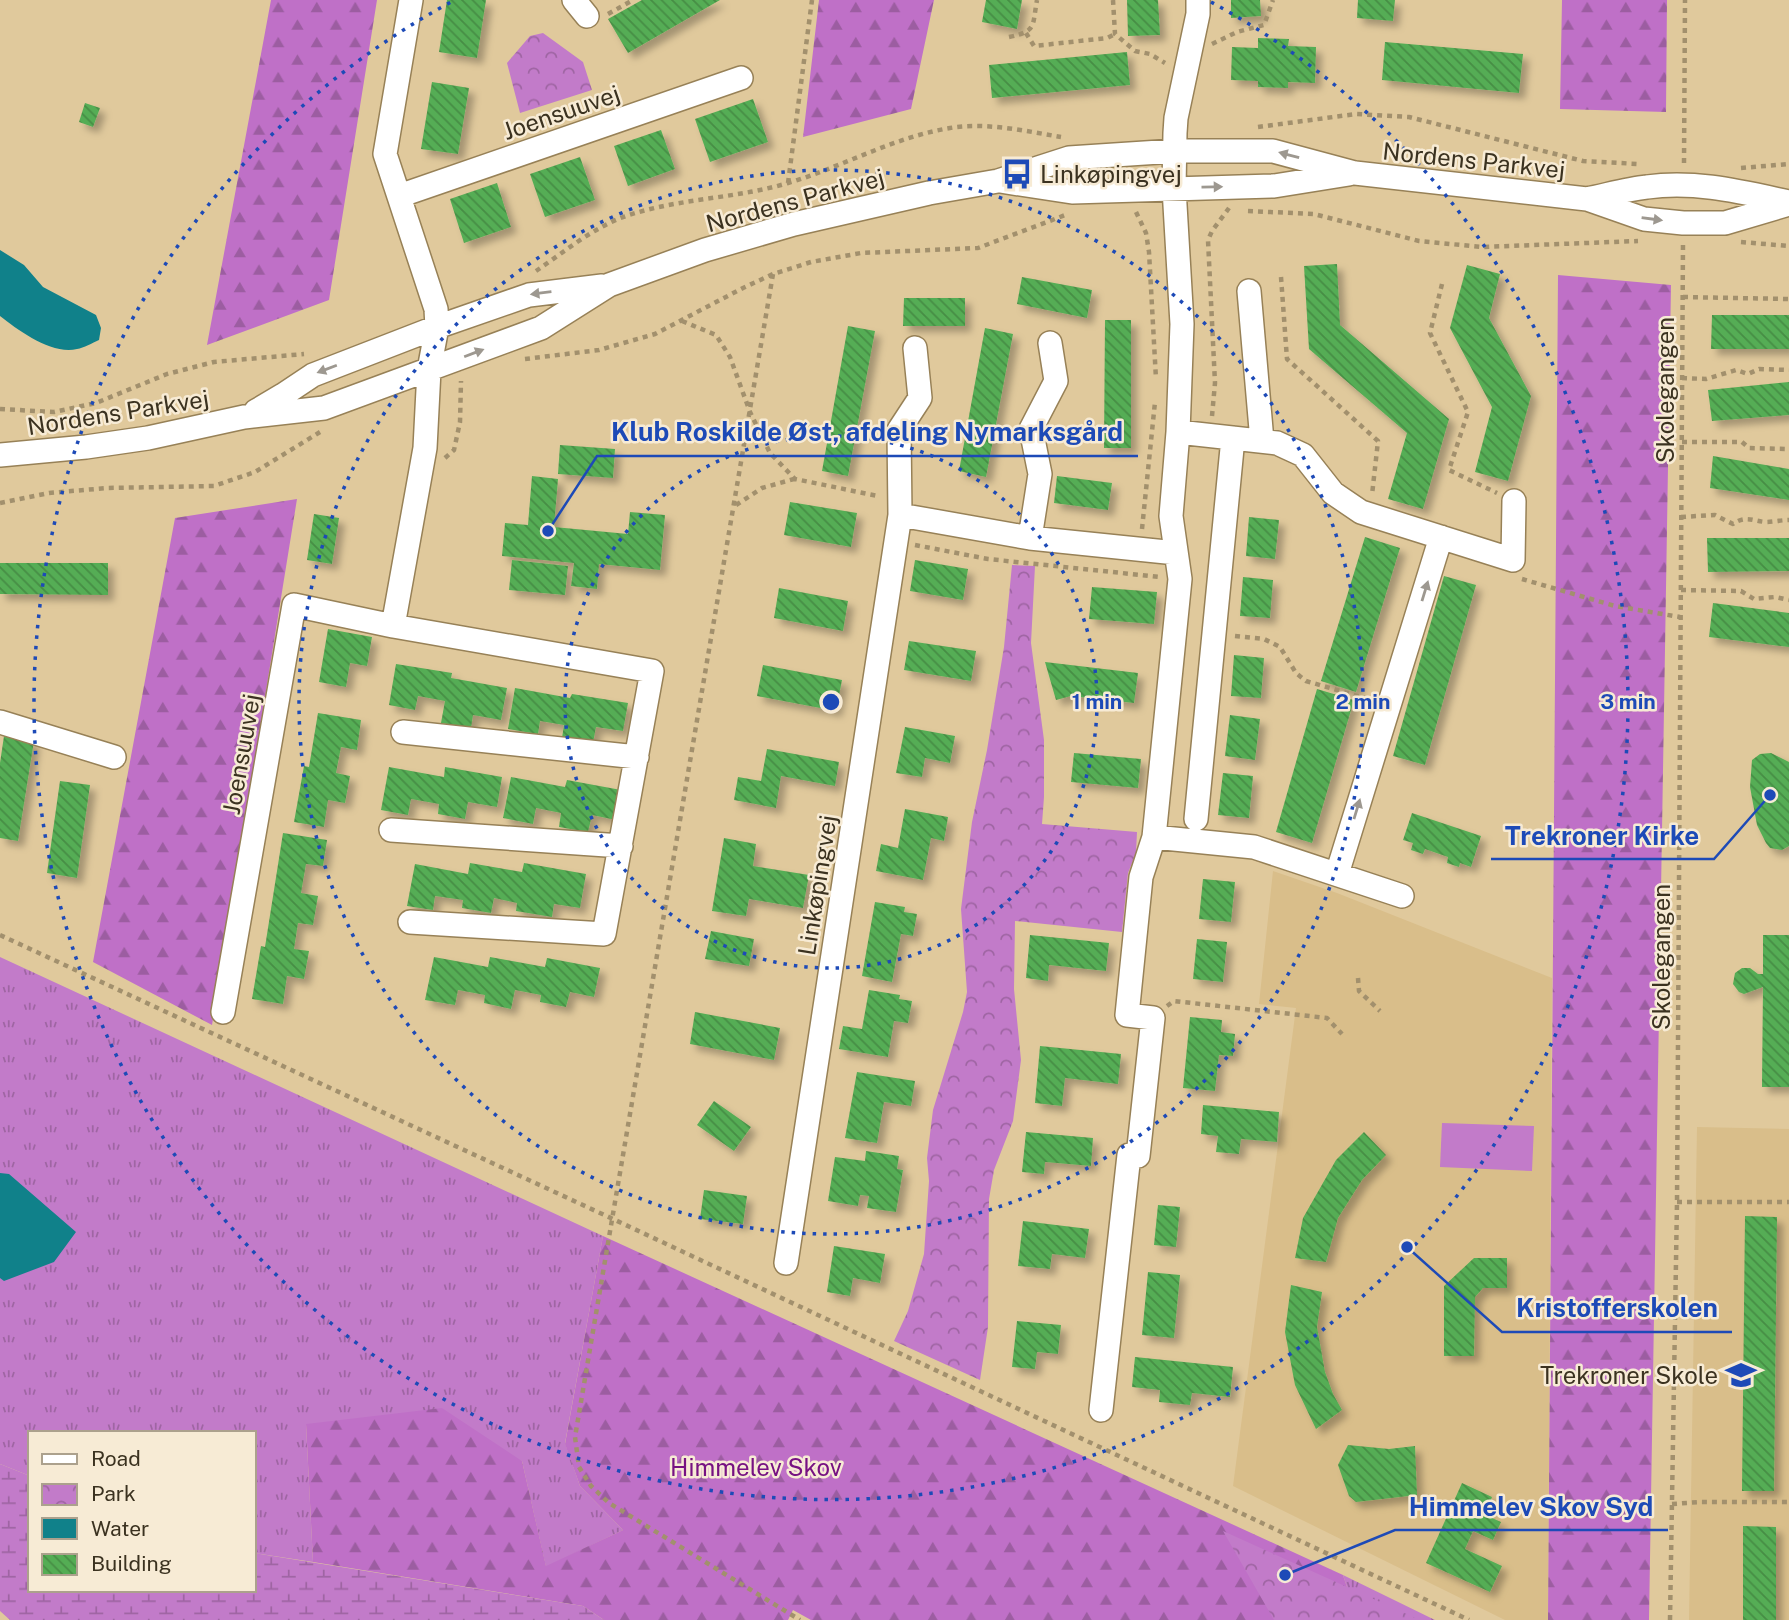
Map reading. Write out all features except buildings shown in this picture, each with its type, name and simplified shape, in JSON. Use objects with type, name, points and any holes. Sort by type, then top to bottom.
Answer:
[{"type":"street","points":[[393,626],[425,448],[429,378],[437,327],[436,309],[385,154],[411,0]]},
{"type":"street","points":[[1101,1410],[1129,1155],[1138,1156],[1153,1018],[1127,1014],[1141,877],[1154,837],[1180,579],[1171,516],[1178,432],[1182,324],[1175,198],[1176,118],[1198,14],[1198,0]]},
{"type":"street","name":"Joensuuvej","points":[[399,196],[741,78]]},
{"type":"street","name":"Nordens Parkvej","points":[[0,455],[135,440],[244,417],[324,408],[429,378],[541,328],[609,285],[705,250],[794,224],[929,193],[998,181],[1069,158],[1175,151],[1273,151],[1355,173],[1587,199],[1644,219],[1683,223],[1725,223],[1789,203]]},
{"type":"street","name":"Nordens Parkvej","points":[[998,181],[1072,192],[1175,198],[1355,173]]},
{"type":"street","name":"Nordens Parkvej","points":[[1587,199],[1648,186],[1684,185],[1723,188],[1789,203]]},
{"type":"street","name":"Nordens Parkvej","points":[[244,417],[283,396],[313,375],[437,327],[529,295],[609,285]]},
{"type":"street","points":[[1249,291],[1262,441]]},
{"type":"street","points":[[1030,538],[1040,474],[1031,429],[1056,381],[1050,343]]},
{"type":"street","name":"Linkøpingvej","points":[[786,1263],[900,515],[899,429],[920,398],[915,348]]},
{"type":"street","points":[[1178,432],[1277,443],[1303,455],[1333,493],[1361,512],[1513,560],[1514,501]]},
{"type":"street","points":[[1196,819],[1214,634],[1222,437]]},
{"type":"street","points":[[900,515],[1030,538],[1176,553]]},
{"type":"street","points":[[1337,874],[1441,537]]},
{"type":"street","name":"Joensuuvej","points":[[223,1012],[294,605],[393,626],[652,671],[604,934],[410,922]]},
{"type":"street","points":[[0,722],[114,757]]},
{"type":"street","points":[[402,732],[637,757]]},
{"type":"street","points":[[391,830],[621,846]]},
{"type":"street","points":[[1154,837],[1254,848],[1402,896]]},
{"type":"path","points":[[788,183],[812,0]]},
{"type":"path","points":[[1009,37],[1026,33],[1032,28],[1037,0]]},
{"type":"path","points":[[1113,0],[1115,34],[1135,51],[1150,54],[1165,63]]},
{"type":"path","points":[[1189,55],[1237,32],[1264,25],[1273,0]]},
{"type":"path","points":[[1684,185],[1685,0]]},
{"type":"path","points":[[1026,33],[1034,46],[1107,38],[1115,34]]},
{"type":"path","points":[[1156,388],[1149,251],[1146,233],[1135,208],[1175,198]]},
{"type":"path","points":[[1216,210],[1314,214],[1419,241],[1482,247],[1643,240]]},
{"type":"path","points":[[1222,437],[1215,383],[1208,240],[1229,210]]},
{"type":"path","points":[[518,360],[599,350],[655,334],[774,274],[811,262],[861,253],[978,248],[1079,213]]},
{"type":"path","name":"Skolegangen","points":[[1670,1620],[1677,1202],[1683,223]]},
{"type":"path","points":[[1737,242],[1789,246]]},
{"type":"path","points":[[774,274],[575,1437],[579,1467],[591,1486],[609,1503],[800,1620]]},
{"type":"path","points":[[1281,277],[1287,359],[1378,441],[1372,495],[1385,499]]},
{"type":"path","points":[[1442,284],[1430,332],[1468,412],[1449,470],[1514,501]]},
{"type":"path","points":[[1683,297],[1789,299]]},
{"type":"path","points":[[681,320],[716,335],[730,356],[750,412],[770,453],[795,479]]},
{"type":"path","points":[[1682,378],[1706,379],[1736,370],[1748,374],[1759,369],[1789,370]]},
{"type":"path","points":[[429,378],[460,376]]},
{"type":"path","points":[[1137,575],[1155,401]]},
{"type":"path","points":[[0,503],[49,493],[107,488],[214,486],[255,472],[326,428]]},
{"type":"path","points":[[1682,442],[1742,442],[1749,448],[1789,449]]},
{"type":"path","points":[[734,506],[762,488],[795,479],[879,496],[900,515]]},
{"type":"path","points":[[1681,517],[1715,515],[1733,523],[1741,518],[1765,522],[1789,520]]},
{"type":"path","points":[[896,542],[988,559],[1180,579]]},
{"type":"path","points":[[1681,590],[1741,591],[1754,599],[1775,597],[1789,600]]},
{"type":"path","points":[[1214,634],[1264,639],[1280,648],[1296,673],[1306,681],[1390,705]]},
{"type":"path","points":[[0,935],[1469,1620]]},
{"type":"path","points":[[1358,978],[1359,991],[1380,1011]]},
{"type":"path","points":[[1153,1018],[1174,1000],[1327,1018],[1342,1034]]},
{"type":"path","points":[[1677,1202],[1789,1202]]},
{"type":"path","points":[[1672,1504],[1789,1502]]},
{"type":"shaded area","points":[[1273,871],[1337,893],[1552,978],[1548,1620],[1505,1620],[1233,1486],[1296,1008],[1259,1004]]},
{"type":"shaded area","name":"Trekroner Skole","points":[[1697,1127],[1789,1129],[1789,1620],[1689,1620]]},
{"type":"green space","points":[[271,0],[377,0],[329,300],[207,345]]},
{"type":"green space","points":[[819,0],[934,0],[911,109],[803,137]]},
{"type":"green space","points":[[1562,0],[1667,0],[1666,112],[1560,109]]},
{"type":"green space","points":[[543,33],[583,62],[592,90],[520,113],[507,63],[530,36]]},
{"type":"green space","points":[[1558,275],[1671,285],[1649,1620],[1548,1620]]},
{"type":"green space","points":[[297,499],[212,1025],[93,962],[175,518]]},
{"type":"green space","points":[[1012,565],[1035,566],[1031,643],[1044,740],[1042,824],[1137,832],[1136,853],[1128,873],[1122,932],[1015,921],[1014,989],[1021,1060],[1013,1121],[994,1170],[989,1199],[988,1327],[980,1380],[894,1341],[908,1311],[924,1254],[929,1181],[927,1158],[933,1110],[967,992],[961,909],[972,822],[1004,647]]},
{"type":"green space","points":[[0,957],[603,1236],[565,1443],[580,1486],[623,1530],[546,1567],[522,1461],[306,1424],[313,1562],[256,1553],[256,1431],[28,1431],[28,1475],[0,1464]]},
{"type":"green space","points":[[1442,1123],[1534,1126],[1532,1171],[1440,1167]]},
{"type":"green space","name":"Himmelev Skov","points":[[603,1236],[1343,1575],[1358,1620],[811,1620],[793,1610],[788,1620],[604,1620],[583,1606],[313,1562],[306,1424],[442,1408],[522,1461],[546,1566],[623,1530],[580,1486],[565,1444]]},
{"type":"green space","points":[[0,1464],[28,1475],[28,1592],[256,1592],[256,1553],[583,1606],[604,1620],[10,1620],[0,1611]]},
{"type":"green space","points":[[1223,1531],[1420,1620],[1274,1620]]},
{"type":"green space","points":[[1343,1575],[1435,1620],[1358,1620]]},
{"type":"water","points":[[0,250],[24,265],[43,287],[96,315],[101,328],[99,340],[77,349],[57,348],[26,335],[0,316]]},
{"type":"water","points":[[0,1173],[9,1174],[76,1232],[54,1262],[4,1281],[0,1278]]},
{"type":"place","name":"Linkøpingvej","points":[[1017,174]]},
{"type":"place","name":"Klub Roskilde Øst, afdeling Nymarksgård","points":[[548,531]]},
{"type":"place","name":"Trekroner Kirke","points":[[1770,795]]},
{"type":"place","name":"Kristofferskolen","points":[[1407,1247]]},
{"type":"place","name":"Trekroner Skole","points":[[1741,1375]]},
{"type":"place","name":"Himmelev Skov Syd","points":[[1285,1575]]}]
